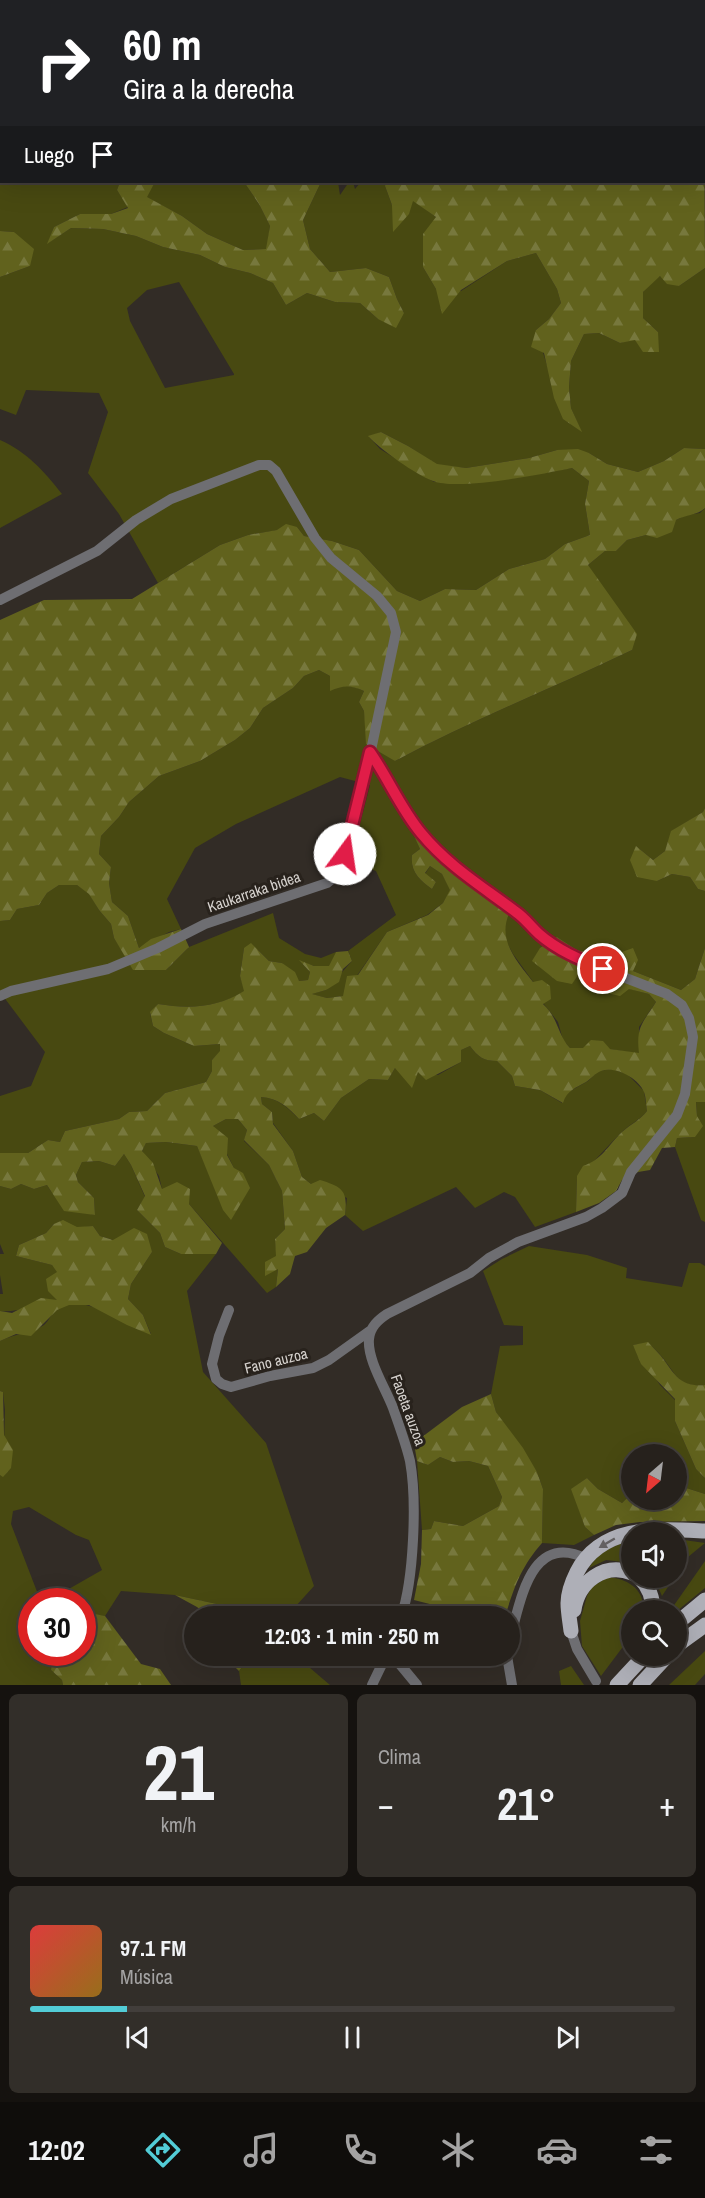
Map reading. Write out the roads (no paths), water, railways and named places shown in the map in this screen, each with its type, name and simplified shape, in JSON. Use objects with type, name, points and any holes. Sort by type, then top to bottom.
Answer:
[{"type":"main road","points":[[571,1631],[568,1604],[571,1585],[586,1558],[607,1541],[635,1532],[668,1529],[705,1531]]},
{"type":"main road","points":[[571,1631],[575,1605],[580,1591],[591,1578],[613,1569],[621,1571]]},
{"type":"main road","points":[[687,1615],[705,1600]]},
{"type":"main road","points":[[687,1638],[705,1625]]},
{"type":"main road","points":[[617,1685],[627,1666]]},
{"type":"main road","points":[[617,1685],[635,1666]]},
{"type":"main road","points":[[640,1685],[658,1666]]},
{"type":"street","name":"Kaukarraka bidea","points":[[0,600],[97,551],[136,520],[171,499],[259,465],[270,465],[276,471],[315,538],[331,558],[377,596],[391,613],[396,632],[370,752],[345,854],[337,875],[327,883],[205,924],[158,948],[108,969],[11,991],[0,996]]},
{"type":"street","points":[[370,752],[405,812],[422,835],[464,875],[519,914],[554,945],[582,961],[667,994],[682,1005],[689,1018],[693,1037],[685,1094],[677,1116],[631,1172],[622,1192],[586,1217],[518,1242],[489,1257],[470,1273],[387,1314],[371,1329]]},
{"type":"street","name":"Fano auzoa","points":[[229,1310],[212,1358],[212,1364],[216,1379],[231,1387],[270,1376],[313,1368],[329,1360],[371,1329]]},
{"type":"street","name":"Faoeta auzoa","points":[[371,1329],[369,1340],[371,1354],[410,1460],[413,1525],[408,1584],[403,1606]]},
{"type":"street","points":[[519,1606],[532,1571],[541,1560],[550,1554],[561,1552],[574,1552],[586,1558]]},
{"type":"street","points":[[571,1631],[577,1649],[596,1681]]},
{"type":"street","points":[[372,1685],[381,1666]]},
{"type":"street","points":[[401,1666],[417,1685]]},
{"type":"street","points":[[509,1666],[512,1685]]},
{"type":"waterway","points":[[434,0],[457,0]]}]
